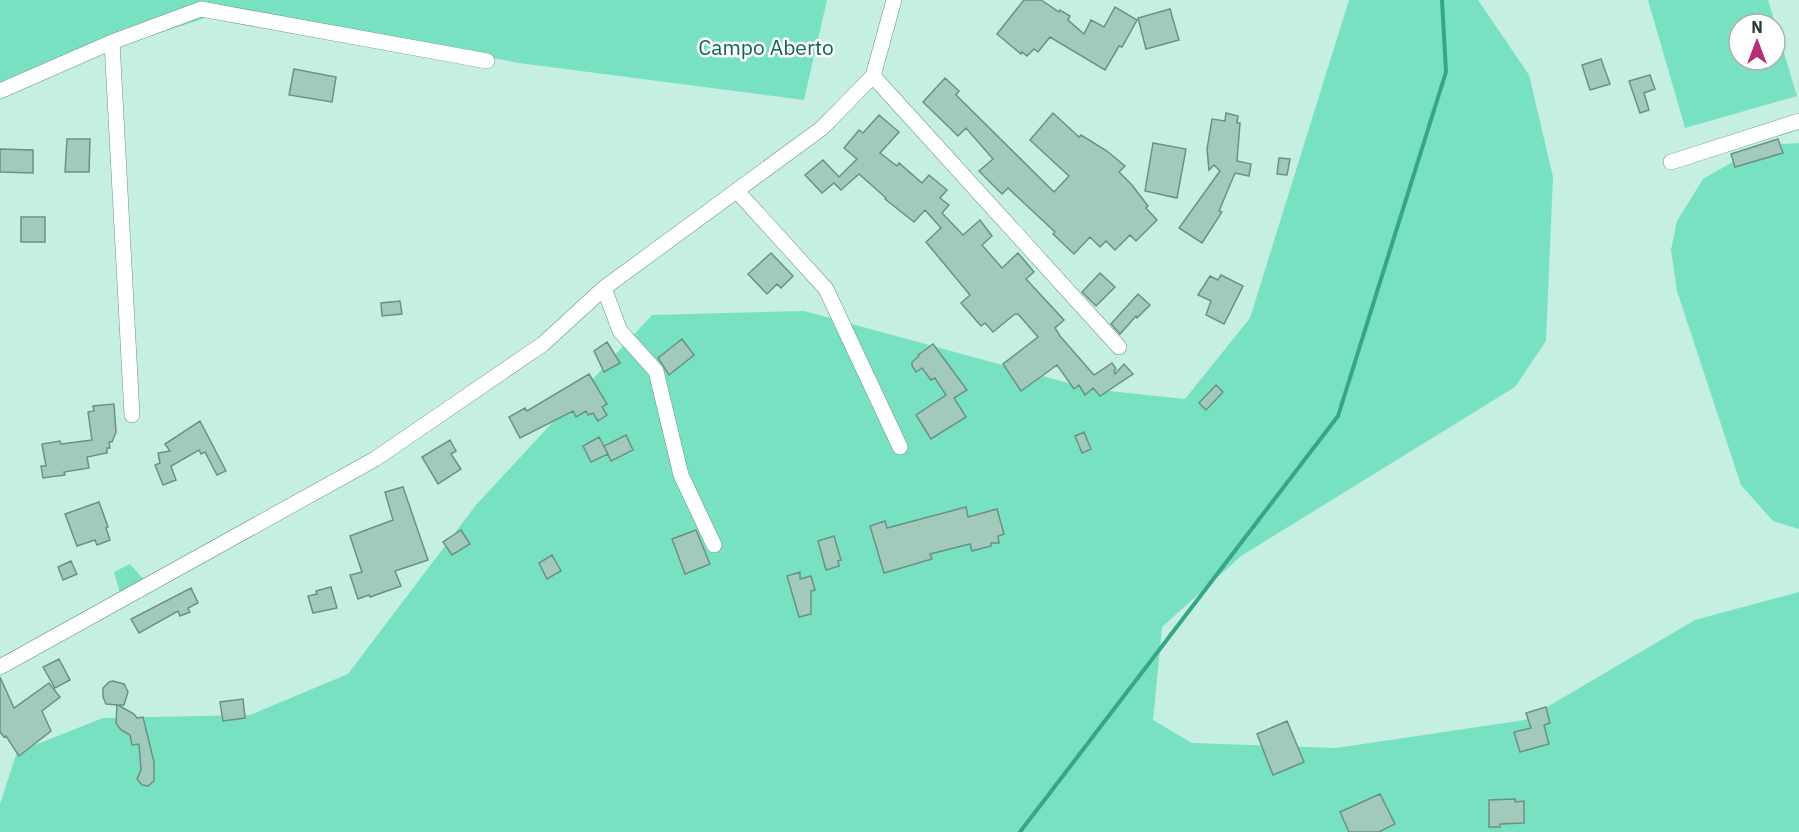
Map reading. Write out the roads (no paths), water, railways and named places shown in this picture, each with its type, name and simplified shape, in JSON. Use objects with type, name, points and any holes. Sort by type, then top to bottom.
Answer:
[{"type":"street","points":[[0,667],[375,459],[543,344],[604,288],[822,128],[873,76],[894,0]]},
{"type":"street","points":[[0,91],[112,42],[201,9],[487,61]]},
{"type":"street","points":[[112,42],[132,415]]},
{"type":"street","points":[[873,76],[1119,347]]},
{"type":"street","points":[[1671,162],[1799,121]]},
{"type":"street","points":[[737,191],[826,289],[900,447]]},
{"type":"street","points":[[604,288],[620,331],[657,371],[681,475],[714,545]]},
{"type":"waterway","points":[[1020,832],[1338,416],[1446,72],[1442,0]]},
{"type":"park label","name":"Campo Aberto","points":[[766,48]]}]
